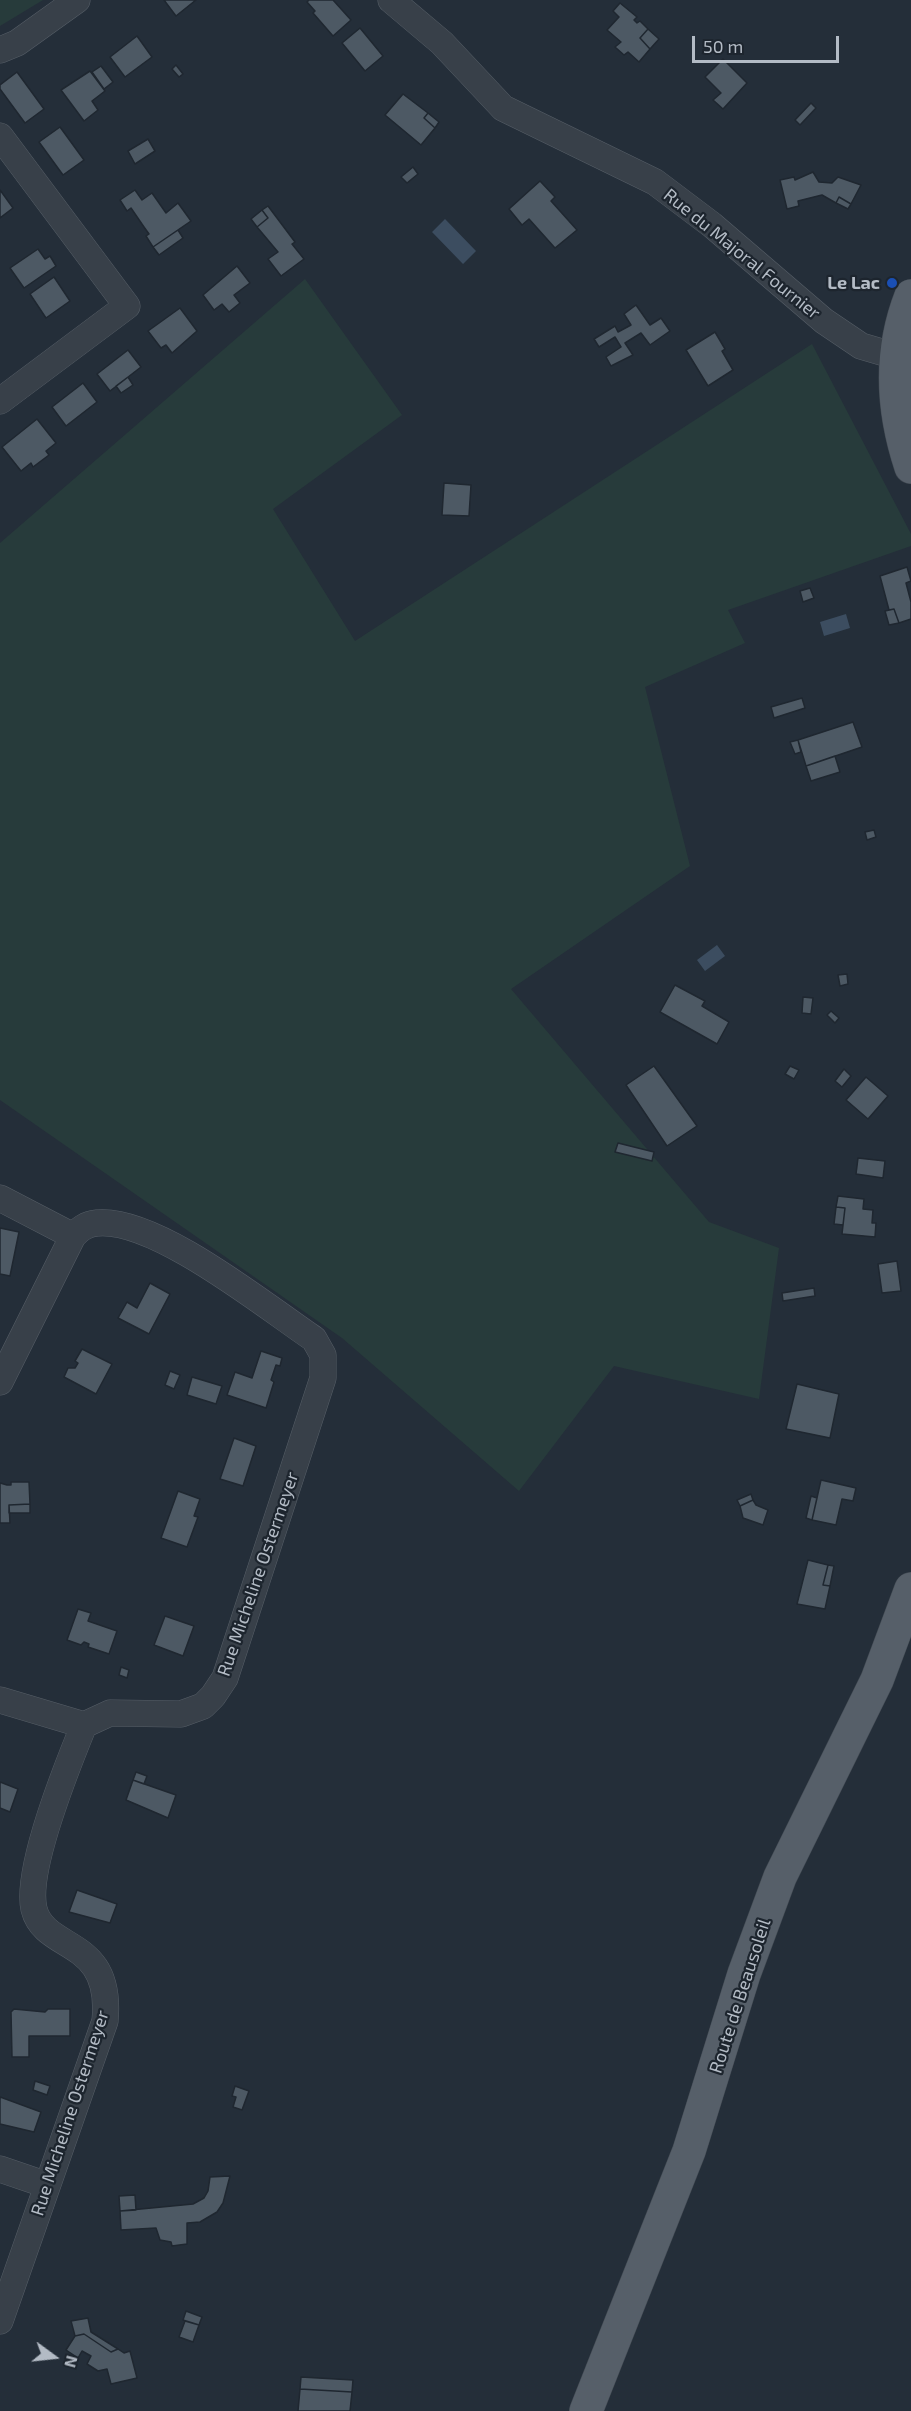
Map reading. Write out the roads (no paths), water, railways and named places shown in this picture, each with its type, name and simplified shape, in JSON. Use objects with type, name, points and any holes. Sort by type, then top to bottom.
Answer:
[{"type":"main road","points":[[911,296],[895,356],[896,402],[911,467]]},
{"type":"main road","name":"Route de Beausoleil","points":[[586,2411],[689,2151],[744,1974],[780,1877],[878,1680],[911,1589]]},
{"type":"street","points":[[0,50],[17,43],[77,0]]},
{"type":"street","name":"Rue du Majoral Fournier","points":[[391,0],[442,43],[503,108],[655,182],[712,225],[824,321],[861,346],[895,356]]},
{"type":"street","points":[[0,401],[126,306],[2,143]]},
{"type":"street","points":[[0,1198],[73,1236],[0,1382]]},
{"type":"street","name":"Rue Micheline Ostermeyer","points":[[0,2321],[105,2021],[107,2001],[102,1978],[89,1957],[45,1926],[35,1911],[32,1889],[38,1858],[84,1725],[110,1713],[181,1714],[203,1707],[225,1678],[323,1378],[323,1355],[314,1339],[175,1245],[146,1232],[113,1223],[89,1225],[73,1236]]},
{"type":"street","points":[[0,1700],[84,1725]]},
{"type":"street","points":[[0,2169],[47,2184]]},
{"type":"water","points":[[445,219],[476,251],[463,264],[432,232]]},
{"type":"water","points":[[846,614],[850,628],[824,636],[820,622]]},
{"type":"water","points":[[717,945],[725,956],[705,971],[697,960]]},
{"type":"place","name":"Le Lac","points":[[892,283]]}]
